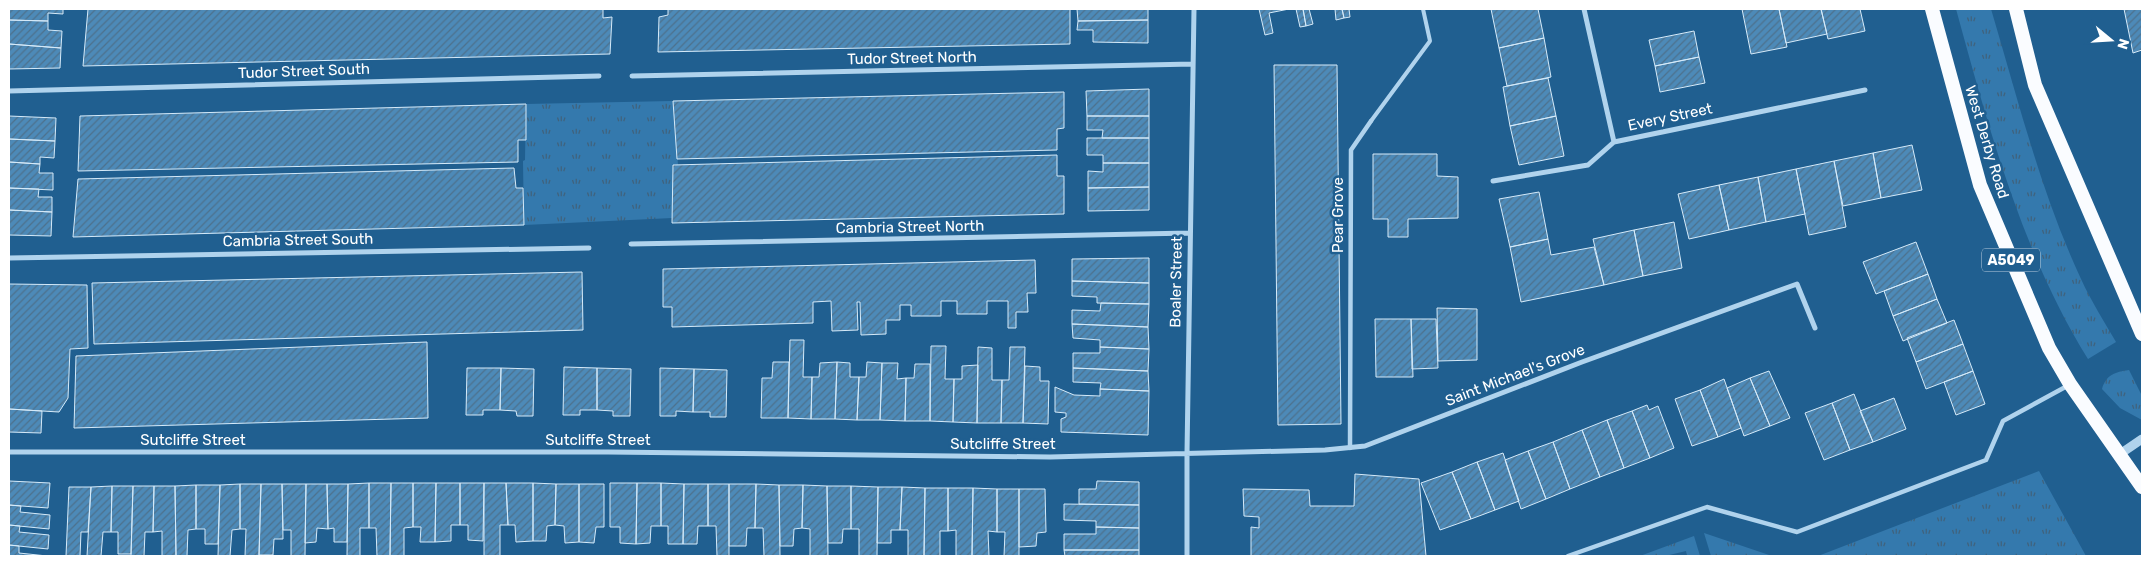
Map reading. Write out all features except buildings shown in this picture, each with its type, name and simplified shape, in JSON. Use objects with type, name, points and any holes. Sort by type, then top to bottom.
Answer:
[{"type":"highway","name":"West Derby Road","points":[[1932,9],[1980,185],[2049,348],[2070,384],[2142,487]]},
{"type":"highway","points":[[2016,9],[2035,85],[2142,334]]},
{"type":"street","name":"Boaler Street","points":[[1187,556],[1186,452],[1194,9]]},
{"type":"street","name":"Every Street","points":[[1584,9],[1614,142],[1865,90]]},
{"type":"street","name":"Tudor Street North","points":[[632,76],[1193,64]]},
{"type":"street","name":"Tudor Street South","points":[[9,91],[599,76]]},
{"type":"street","name":"Pear Grove","points":[[1350,448],[1351,150],[1372,121]]},
{"type":"street","points":[[1493,181],[1588,165],[1614,142]]},
{"type":"street","name":"Cambria Street North","points":[[631,244],[1190,232]]},
{"type":"street","name":"Cambria Street South","points":[[9,258],[588,248]]},
{"type":"street","name":"Saint Michael's Grove","points":[[1186,452],[1365,446],[1582,362],[1797,284],[1815,328]]},
{"type":"street","points":[[1568,556],[1706,507],[1798,532],[1986,460],[2003,421],[2070,384]]},
{"type":"street","points":[[2120,454],[2142,438]]},
{"type":"street","name":"Sutcliffe Street","points":[[9,452],[608,452],[1050,457],[1186,452]]},
{"type":"lane","name":"Pear Grove","points":[[1372,121],[1430,41],[1423,9]]},
{"type":"green space","points":[[1956,9],[1991,9],[2031,146],[2054,213],[2085,287],[2116,342],[2088,359],[2044,276],[2026,233],[1995,145]]},
{"type":"green space","points":[[673,101],[678,165],[673,166],[672,218],[524,225],[523,161],[525,160],[526,104]]},
{"type":"green space","points":[[2129,370],[2142,396],[2142,420],[2120,408],[2102,389],[2109,377]]},
{"type":"green space","points":[[2039,471],[2086,556],[1818,556]]},
{"type":"green space","points":[[1704,533],[1772,556],[1711,556]]},
{"type":"green space","points":[[1694,536],[1700,556],[1687,556],[1686,551],[1665,556],[1640,556]]}]
